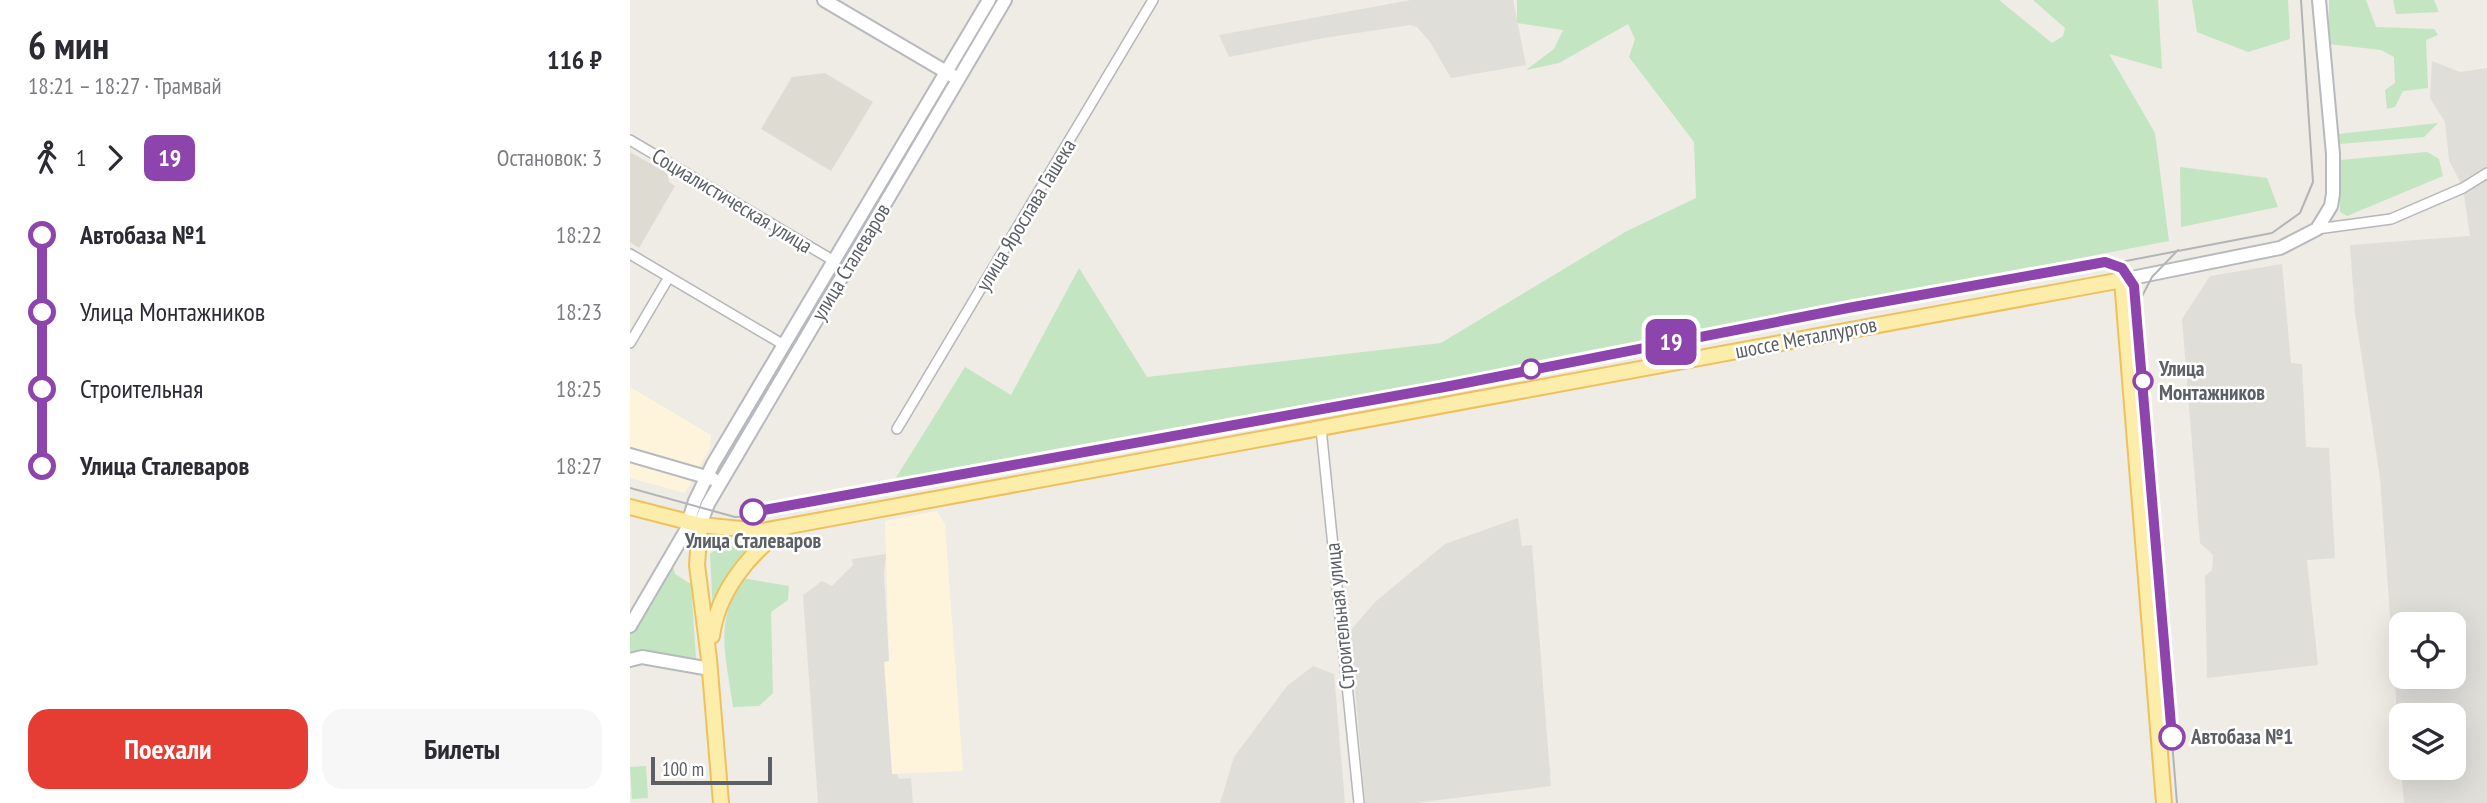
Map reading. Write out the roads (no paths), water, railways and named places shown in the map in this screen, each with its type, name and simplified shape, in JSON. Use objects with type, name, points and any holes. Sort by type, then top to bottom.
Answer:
[{"type":"main road","points":[[824,0],[959,79]]},
{"type":"main road","name":"улица Сталеваров","points":[[692,525],[707,476],[989,0]]},
{"type":"main road","name":"улица Сталеваров","points":[[630,626],[721,483],[1005,0]]},
{"type":"main road","points":[[2317,229],[2331,206],[2333,194],[2333,154],[2319,0]]},
{"type":"main road","name":"шоссе Металлургов","points":[[630,507],[692,525],[747,532],[788,526],[2122,280],[2280,248],[2317,229]]},
{"type":"main road","points":[[2122,280],[2164,803]]},
{"type":"main road","points":[[784,345],[797,353]]},
{"type":"main road","points":[[630,455],[707,476],[721,483]]},
{"type":"main road","points":[[692,525],[710,664],[722,803]]},
{"type":"main road","points":[[710,664],[714,620],[727,591],[757,549],[788,526]]},
{"type":"main road","points":[[630,660],[642,657],[710,664]]},
{"type":"street","name":"улица Ярослава Гашека","points":[[897,429],[1153,0]]},
{"type":"street","name":"Социалистическая улица","points":[[630,140],[834,261]]},
{"type":"street","points":[[2317,229],[2391,219],[2463,188],[2487,173]]},
{"type":"street","points":[[630,254],[784,345]]},
{"type":"street","points":[[630,343],[669,277]]},
{"type":"street","name":"Строительная улица","points":[[1321,428],[1359,803]]},
{"type":"tram line","points":[[630,488],[735,517],[775,515],[1379,404],[2272,233],[2300,213],[2313,182],[2301,0]]},
{"type":"tram line","points":[[2137,306],[2152,277],[2178,250]]},
{"type":"tram line","name":"19","points":[[753,512],[1450,386],[1848,308],[2105,262],[2122,268],[2132,278],[2134,286],[2172,737]]},
{"type":"tram line","points":[[2108,262],[2122,268],[2135,286],[2177,803]]},
{"type":"place","name":"Улица Монтажников","points":[[2143,381]]},
{"type":"place","name":"Улица Сталеваров","points":[[753,512]]},
{"type":"place","name":"Автобаза №1","points":[[2172,737]]}]
